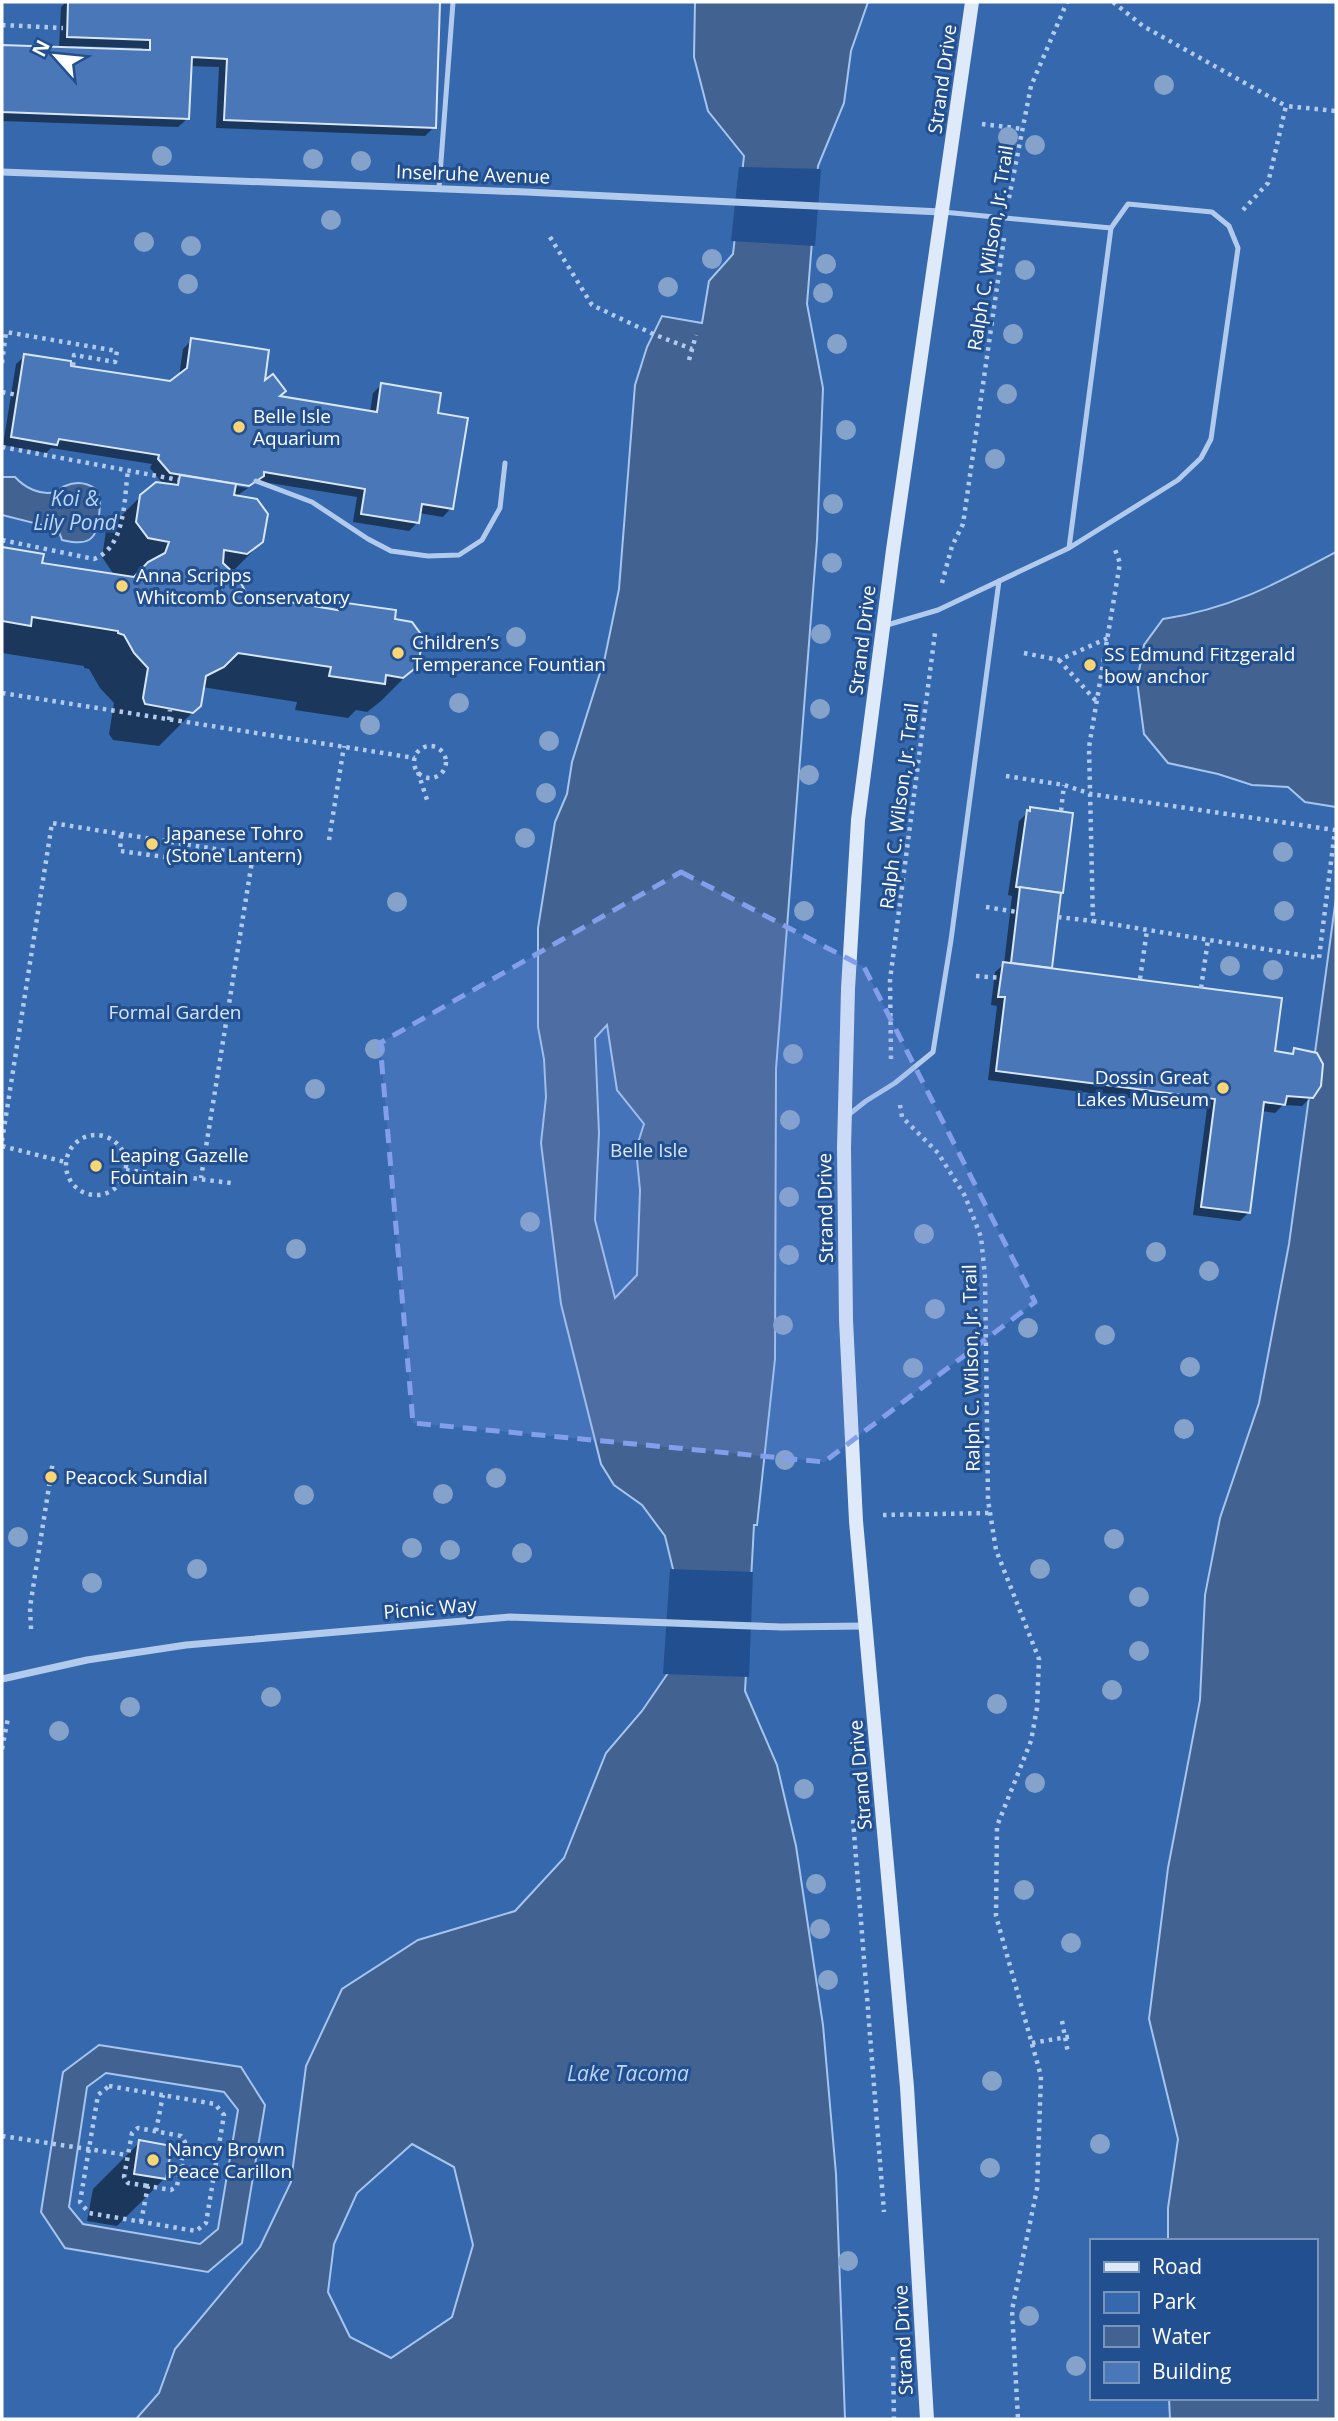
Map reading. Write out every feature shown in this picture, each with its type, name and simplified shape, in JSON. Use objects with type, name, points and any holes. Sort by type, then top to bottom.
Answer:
[{"type":"street","name":"Strand Drive","points":[[927,2419],[906,2087],[856,1517],[846,1320],[845,1118],[848,989],[858,820],[972,2]]},
{"type":"street","name":"Inselruhe Avenue","points":[[2,172],[439,188],[942,212]]},
{"type":"street","name":"Picnic Way","points":[[2,1679],[88,1660],[186,1645],[510,1617],[781,1627],[865,1626]]},
{"type":"lane","points":[[439,188],[453,2]]},
{"type":"lane","points":[[884,626],[938,610],[1069,548],[1178,480],[1201,458],[1211,439],[1238,248],[1229,226],[1212,212],[1128,204],[1111,228],[1069,548]]},
{"type":"lane","points":[[942,212],[1111,228]]},
{"type":"lane","points":[[256,481],[312,502],[391,551],[428,556],[459,555],[482,540],[500,508],[505,463]]},
{"type":"lane","points":[[845,1118],[933,1052],[951,940],[999,581]]},
{"type":"path","name":"Ralph C. Wilson, Jr. Trail","points":[[1018,2419],[1012,2309],[1037,2189],[1041,2076],[996,1916],[997,1826],[1031,1741],[1037,1708],[1039,1659],[996,1550],[988,1500],[985,1277],[981,1237],[965,1196],[937,1153],[902,1117],[890,1056],[890,980],[938,610],[946,564],[963,524],[1007,218],[1031,86],[1067,2]]},
{"type":"path","points":[[1113,2],[1143,26],[1286,106],[1336,111]]},
{"type":"path","points":[[2,25],[63,28]]},
{"type":"path","points":[[1229,226],[1268,183],[1286,106]]},
{"type":"path","points":[[955,120],[1023,130]]},
{"type":"path","points":[[550,237],[592,305],[692,349]]},
{"type":"path","points":[[2,363],[6,332],[117,351],[115,362],[74,355],[73,366]]},
{"type":"path","points":[[689,360],[696,335]]},
{"type":"path","points":[[2,392],[17,395]]},
{"type":"path","points":[[2,447],[179,480]]},
{"type":"path","points":[[2,540],[94,559],[102,556],[117,535],[128,470]]},
{"type":"path","points":[[1093,921],[1089,747],[1120,563],[1105,525]]},
{"type":"path","points":[[1024,653],[1059,660],[1108,638]]},
{"type":"path","points":[[1059,660],[1097,701]]},
{"type":"path","points":[[2,693],[415,758]]},
{"type":"path","points":[[169,720],[170,710]]},
{"type":"path","points":[[329,840],[344,746]]},
{"type":"path","points":[[418,771],[427,778],[439,775],[446,767],[446,759],[438,747],[421,749],[415,758],[415,765],[428,803]]},
{"type":"path","points":[[1006,776],[1064,786],[1091,794],[1335,830],[1319,958],[1058,917]]},
{"type":"path","points":[[1061,811],[1064,786]]},
{"type":"path","points":[[65,1162],[2,1144],[52,823],[121,835],[152,836],[183,844],[253,855],[201,1178]]},
{"type":"path","points":[[121,835],[120,851],[180,859],[183,844]]},
{"type":"path","points":[[986,907],[1017,912]]},
{"type":"path","points":[[1140,979],[1147,930]]},
{"type":"path","points":[[1201,988],[1208,940]]},
{"type":"path","points":[[976,975],[1002,978]]},
{"type":"path","points":[[90,1135],[100,1135],[112,1139],[120,1147],[126,1170],[120,1184],[107,1193],[90,1195],[80,1192],[72,1184],[66,1176],[65,1162],[78,1140],[90,1135]]},
{"type":"path","points":[[126,1170],[231,1183]]},
{"type":"path","points":[[31,1629],[30,1607],[53,1461]]},
{"type":"path","points":[[856,1517],[990,1513]]},
{"type":"path","points":[[2,1749],[8,1718]]},
{"type":"path","points":[[1062,2021],[1068,2053]]},
{"type":"path","points":[[1032,2043],[1073,2036]]},
{"type":"path","points":[[109,2086],[163,2095],[215,2104],[224,2115],[206,2223],[196,2231],[89,2213],[80,2202],[98,2095],[109,2086]]},
{"type":"path","points":[[156,2131],[163,2095]]},
{"type":"path","points":[[138,2128],[156,2131],[181,2136],[185,2142],[177,2186],[171,2190],[128,2183],[124,2177],[132,2133],[138,2128]]},
{"type":"path","points":[[2,2136],[127,2155]]},
{"type":"path","points":[[181,2166],[214,2172]]},
{"type":"path","points":[[141,2222],[148,2186]]},
{"type":"highlighted area","points":[[681,872],[864,967],[1035,1302],[824,1462],[413,1423],[380,1043]]},
{"type":"green space","name":"Belle Isle","points":[[2,2],[1336,2],[1336,552],[1273,585],[1232,602],[1163,619],[1218,774],[1252,785],[1288,787],[1305,802],[1336,807],[1336,898],[1289,1244],[1259,1403],[1220,1518],[1205,1595],[1200,1700],[1168,1868],[1149,2019],[1178,2139],[1168,2208],[1168,2239],[1090,2239],[1090,2400],[1169,2400],[1170,2419],[2,2419]]},
{"type":"water","name":"Lake Tacoma","points":[[695,2],[868,2],[851,51],[844,103],[818,166],[807,304],[823,388],[817,540],[776,1069],[775,1359],[757,1525],[754,1525],[745,1691],[777,1765],[796,1846],[823,2025],[836,2174],[845,2419],[136,2419],[159,2393],[175,2349],[260,2247],[291,2182],[306,2066],[342,1989],[418,1940],[515,1911],[564,1858],[606,1753],[642,1711],[668,1673],[673,1569],[665,1536],[642,1505],[614,1485],[601,1464],[561,1304],[541,1143],[546,1097],[544,1059],[538,1027],[538,928],[555,822],[567,794],[572,762],[605,657],[619,589],[635,385],[647,347],[662,316],[702,323],[709,281],[733,254],[744,156],[708,111],[694,57]],"holes":[[[607,1025],[617,1090],[644,1124],[636,1149],[640,1190],[637,1275],[615,1298],[595,1220],[599,1133],[595,1038]],[[412,2144],[454,2167],[473,2245],[452,2317],[391,2358],[350,2337],[328,2292],[334,2244],[357,2193]]]},
{"type":"water","name":"Koi & Lily Pond","points":[[2,477],[15,477],[28,487],[44,493],[56,492],[73,483],[96,489],[100,509],[93,537],[84,542],[62,540],[58,529],[2,515]]},
{"type":"water","points":[[1336,552],[1336,807],[1305,802],[1288,787],[1252,785],[1168,763],[1144,734],[1137,681],[1144,645],[1163,619],[1210,609],[1252,594]]},
{"type":"water","points":[[1336,898],[1336,2419],[1170,2419],[1169,2400],[1317,2400],[1317,2239],[1168,2239],[1168,2208],[1178,2139],[1149,2019],[1168,1868],[1200,1700],[1205,1595],[1220,1518],[1259,1403],[1289,1244]]},
{"type":"water","points":[[99,2045],[241,2067],[265,2105],[242,2243],[208,2272],[65,2248],[41,2212],[63,2072]],"holes":[[[106,2073],[224,2092],[238,2110],[218,2229],[200,2244],[83,2224],[69,2207],[87,2087]]]},
{"type":"pier","points":[[739,167],[821,169],[815,246],[731,241]]},
{"type":"pier","points":[[670,1569],[753,1572],[749,1677],[663,1674]]},
{"type":"building","points":[[68,2],[440,2],[436,128],[224,120],[227,59],[192,57],[189,119],[2,112],[2,45],[150,50],[150,40],[67,37]]},
{"type":"building","name":"Belle Isle Aquarium","points":[[191,338],[269,350],[265,380],[273,374],[286,391],[280,396],[377,412],[381,383],[441,393],[438,413],[468,418],[453,509],[422,504],[419,523],[361,514],[365,489],[264,472],[264,476],[249,486],[170,473],[158,459],[159,455],[59,439],[57,445],[11,437],[24,354],[71,361],[71,366],[170,381],[187,368]]},
{"type":"building","name":"Anna Scripps Whitcomb Conservatory","points":[[180,475],[236,484],[234,495],[257,499],[268,514],[263,542],[247,554],[224,550],[223,563],[238,577],[247,595],[338,610],[340,602],[396,610],[395,619],[412,622],[423,637],[418,666],[403,678],[386,675],[385,684],[329,676],[331,667],[238,653],[224,667],[206,676],[201,706],[193,713],[145,704],[143,698],[148,668],[134,653],[124,635],[118,631],[32,617],[31,626],[2,621],[2,547],[44,554],[42,563],[134,577],[148,562],[165,553],[169,542],[148,538],[136,522],[140,495],[156,482],[178,485]]},
{"type":"building","points":[[1030,807],[1073,813],[1063,893],[1016,887],[1027,810],[1030,811]]},
{"type":"building","points":[[1020,887],[1061,893],[1052,968],[1011,963]]},
{"type":"building","name":"Dossin Great Lakes Museum","points":[[1003,962],[1282,998],[1275,1051],[1293,1054],[1294,1048],[1317,1053],[1323,1064],[1321,1086],[1313,1098],[1287,1096],[1285,1105],[1264,1102],[1250,1213],[1201,1207],[1215,1099],[996,1071],[1005,997],[998,997]]},
{"type":"building","name":"Nancy Brown Peace Carillon","points":[[139,2140],[172,2146],[166,2179],[134,2174]]},
{"type":"place","name":"Belle Isle Aquarium","points":[[239,427]]},
{"type":"place","name":"Anna Scripps Whitcomb Conservatory","points":[[122,586]]},
{"type":"place","name":"Children’s Temperance Fountian","points":[[398,653]]},
{"type":"place","name":"SS Edmund Fitzgerald bow anchor","points":[[1090,665]]},
{"type":"place","name":"Japanese Tohro (Stone Lantern)","points":[[152,844]]},
{"type":"place","name":"Dossin Great Lakes Museum","points":[[1223,1088]]},
{"type":"place","name":"Leaping Gazelle Fountain","points":[[96,1166]]},
{"type":"place","name":"Peacock Sundial","points":[[51,1477]]},
{"type":"place","name":"Nancy Brown Peace Carillon","points":[[153,2160]]},
{"type":"park label","name":"Formal Garden","points":[[175,1012]]}]
